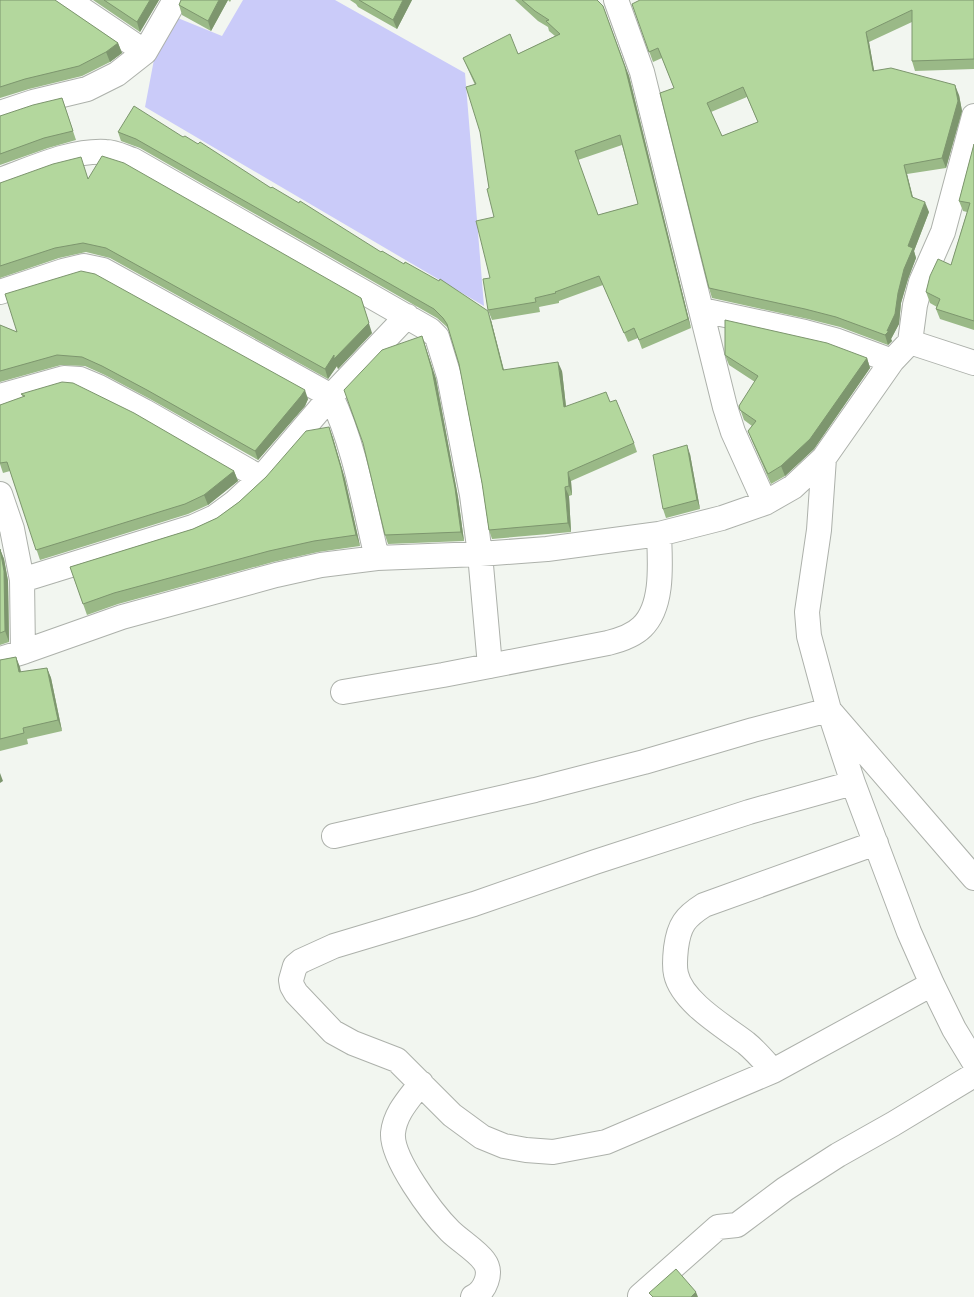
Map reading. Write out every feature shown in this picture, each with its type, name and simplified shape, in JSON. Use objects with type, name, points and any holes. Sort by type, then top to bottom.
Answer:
[{"type":"street","points":[[68,0],[145,52]]},
{"type":"street","points":[[0,113],[33,102],[70,94],[104,82],[117,74],[145,52],[175,0]]},
{"type":"street","points":[[616,0],[642,72],[702,310],[713,362],[733,432],[765,503]]},
{"type":"street","points":[[0,659],[122,617],[230,587],[321,565],[377,558],[480,554],[547,548],[660,534],[722,518],[765,503],[793,487],[824,458],[892,361],[910,342],[915,305],[921,282],[943,232],[974,116]]},
{"type":"street","points":[[0,180],[85,152],[108,152],[133,160],[430,330],[437,337],[449,376],[472,495],[480,554],[490,666]]},
{"type":"street","points":[[0,292],[84,266],[103,270],[331,396],[343,421],[377,558]]},
{"type":"street","points":[[702,310],[835,340],[892,361]]},
{"type":"street","points":[[22,580],[193,527],[215,517],[234,503],[261,478],[331,396],[407,316]]},
{"type":"street","points":[[910,342],[974,363]]},
{"type":"street","points":[[0,396],[64,378],[80,379],[137,407],[261,478]]},
{"type":"street","points":[[824,458],[819,530],[807,612],[809,636],[829,710],[853,783],[909,932],[954,1029],[974,1062]]},
{"type":"street","points":[[0,494],[6,530],[22,580],[23,652]]},
{"type":"street","points":[[343,692],[608,643],[632,635],[642,628],[651,615],[657,595],[660,577],[660,534]]},
{"type":"street","points":[[334,836],[553,785],[829,710]]},
{"type":"street","points":[[829,710],[974,878]]},
{"type":"street","points":[[853,783],[749,812],[474,904],[334,946],[301,961],[292,973],[292,986],[296,993],[333,1032],[352,1043],[397,1060],[452,1115],[482,1137],[504,1146],[553,1152],[606,1142],[773,1071],[932,984]]},
{"type":"street","points":[[773,1071],[748,1045],[684,992],[676,976],[675,960],[680,928],[686,918],[704,905],[876,842]]},
{"type":"street","points":[[640,1296],[718,1227],[737,1225],[785,1189],[838,1154],[893,1124],[974,1074]]},
{"type":"street","points":[[421,1084],[400,1111],[395,1123],[394,1144],[404,1168],[438,1218],[485,1262],[488,1273],[486,1284],[479,1294],[473,1297]]},
{"type":"shaded area","points":[[243,0],[335,0],[465,73],[484,306],[145,107],[163,12],[222,36]]},
{"type":"building","points":[[0,0],[55,0],[118,43],[106,52],[79,66],[0,87]]},
{"type":"building","points":[[104,0],[150,0],[137,22]]},
{"type":"building","points":[[181,0],[219,0],[208,21],[179,5]]},
{"type":"building","points":[[359,0],[403,0],[393,20]]},
{"type":"building","points":[[522,0],[597,0],[603,6],[625,67],[688,319],[639,340],[634,328],[624,333],[599,276],[556,293],[535,298],[536,302],[488,310],[483,279],[490,278],[476,221],[494,217],[487,189],[489,188],[480,132],[466,87],[476,84],[463,58],[510,34],[518,54],[560,34],[546,21],[549,20]],"holes":[[[620,135],[638,204],[598,215],[575,151]]]},
{"type":"building","points":[[640,0],[974,0],[974,59],[912,61],[912,10],[866,32],[873,71],[891,68],[955,85],[958,101],[942,158],[904,165],[912,197],[925,202],[908,246],[913,248],[904,269],[895,314],[887,331],[889,331],[885,335],[836,317],[709,288],[660,93],[674,88],[658,48],[649,52],[632,4]],"holes":[[[743,87],[758,122],[722,136],[707,103]]]},
{"type":"building","points":[[62,98],[73,131],[44,138],[0,154],[0,116]]},
{"type":"building","points":[[134,106],[183,137],[185,136],[198,144],[200,142],[271,188],[299,203],[300,201],[381,252],[404,264],[405,262],[439,281],[440,279],[488,311],[503,370],[558,362],[564,407],[606,392],[610,402],[616,400],[634,443],[568,472],[569,486],[565,487],[568,523],[489,530],[459,364],[447,324],[443,318],[434,309],[136,139],[118,132]]},
{"type":"building","points":[[974,144],[974,321],[936,309],[940,299],[926,292],[930,276],[938,259],[951,265],[970,203],[959,201]]},
{"type":"building","points":[[102,156],[124,163],[361,298],[369,323],[334,359],[334,355],[325,369],[106,248],[83,243],[55,248],[0,266],[0,183],[53,164],[81,157],[88,179]]},
{"type":"building","points":[[81,271],[95,274],[305,390],[255,451],[147,390],[82,357],[57,355],[0,371],[0,325],[17,332],[5,294]]},
{"type":"building","points":[[725,320],[827,343],[867,358],[810,439],[781,466],[768,474],[748,431],[756,421],[740,410],[739,406],[758,376],[725,355]]},
{"type":"building","points":[[422,336],[432,370],[455,488],[461,532],[385,535],[363,443],[344,390],[382,350]]},
{"type":"building","points":[[62,382],[73,383],[134,413],[234,471],[204,495],[185,504],[36,550],[7,462],[0,463],[0,405],[25,396],[21,394]]},
{"type":"building","points":[[329,427],[341,468],[356,535],[314,541],[269,551],[114,593],[83,604],[70,567],[193,529],[217,518],[239,502],[266,477],[306,431]]},
{"type":"building","points":[[687,445],[697,500],[663,509],[653,455]]},
{"type":"building","points":[[0,549],[4,571],[5,631],[0,633]]},
{"type":"building","points":[[16,657],[19,672],[47,668],[58,720],[23,728],[24,733],[0,739],[0,660]]},
{"type":"building","points":[[676,1269],[696,1292],[691,1297],[653,1297],[649,1293]]}]
